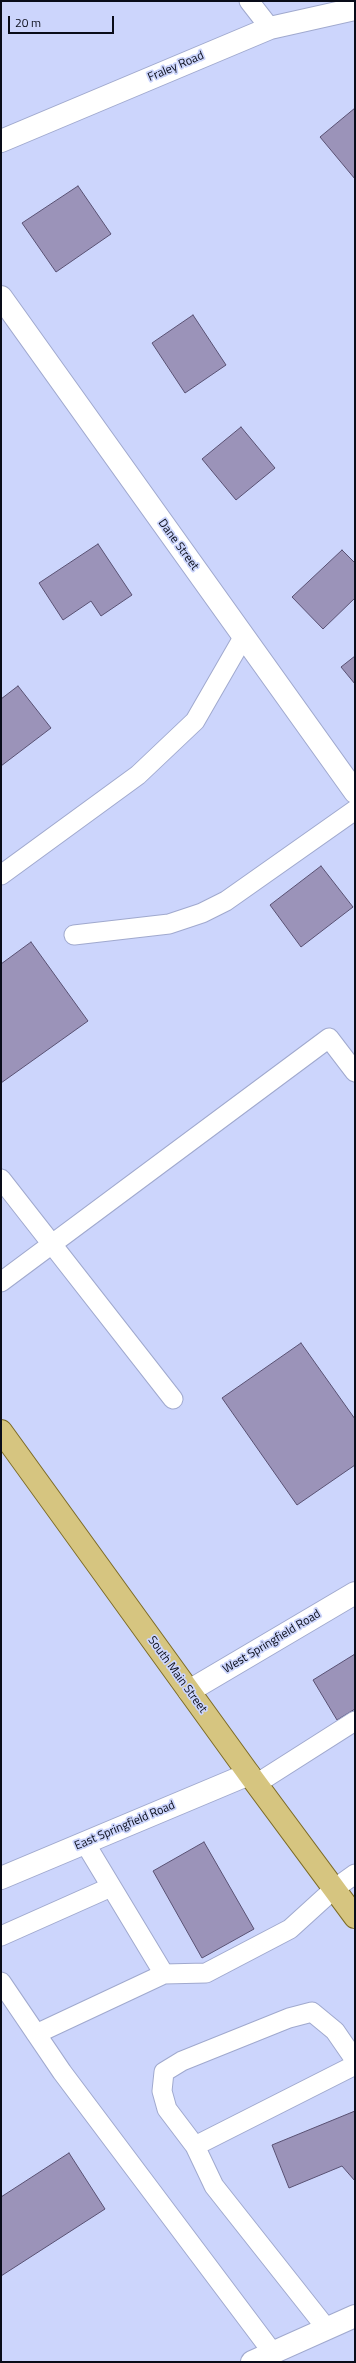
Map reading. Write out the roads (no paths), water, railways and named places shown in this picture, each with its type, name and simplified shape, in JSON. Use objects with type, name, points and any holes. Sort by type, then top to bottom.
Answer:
[{"type":"main road","name":"South Main Street","points":[[1,1431],[252,1779],[355,1917]]},
{"type":"street","name":"Fraley Road","points":[[1,141],[270,28],[355,9]]},
{"type":"street","name":"Dane Street","points":[[1,297],[355,792]]},
{"type":"street","name":"West Springfield Road","points":[[189,1691],[355,1593]]},
{"type":"street","name":"East Springfield Road","points":[[1,1878],[85,1843],[252,1779]]},
{"type":"street","points":[[252,2362],[355,2316]]},
{"type":"lane","points":[[249,1],[270,28]]},
{"type":"lane","points":[[1,875],[138,776],[195,721],[244,636]]},
{"type":"lane","points":[[74,935],[169,924],[202,913],[226,901],[355,810]]},
{"type":"lane","points":[[1,1282],[329,1038],[355,1072]]},
{"type":"lane","points":[[1,1179],[173,1399]]},
{"type":"lane","points":[[252,1779],[355,1721]]},
{"type":"lane","points":[[85,1843],[164,1974]]},
{"type":"lane","points":[[36,2034],[164,1974],[206,1973],[290,1929],[334,1889],[355,1874]]},
{"type":"lane","points":[[1,1936],[111,1886]]},
{"type":"lane","points":[[1,1982],[62,2072],[272,2353]]},
{"type":"lane","points":[[328,2329],[214,2186],[195,2146],[167,2109],[162,2091],[164,2072],[182,2062],[289,2018],[312,2012],[335,2031],[355,2060]]},
{"type":"lane","points":[[195,2146],[355,2065]]}]
